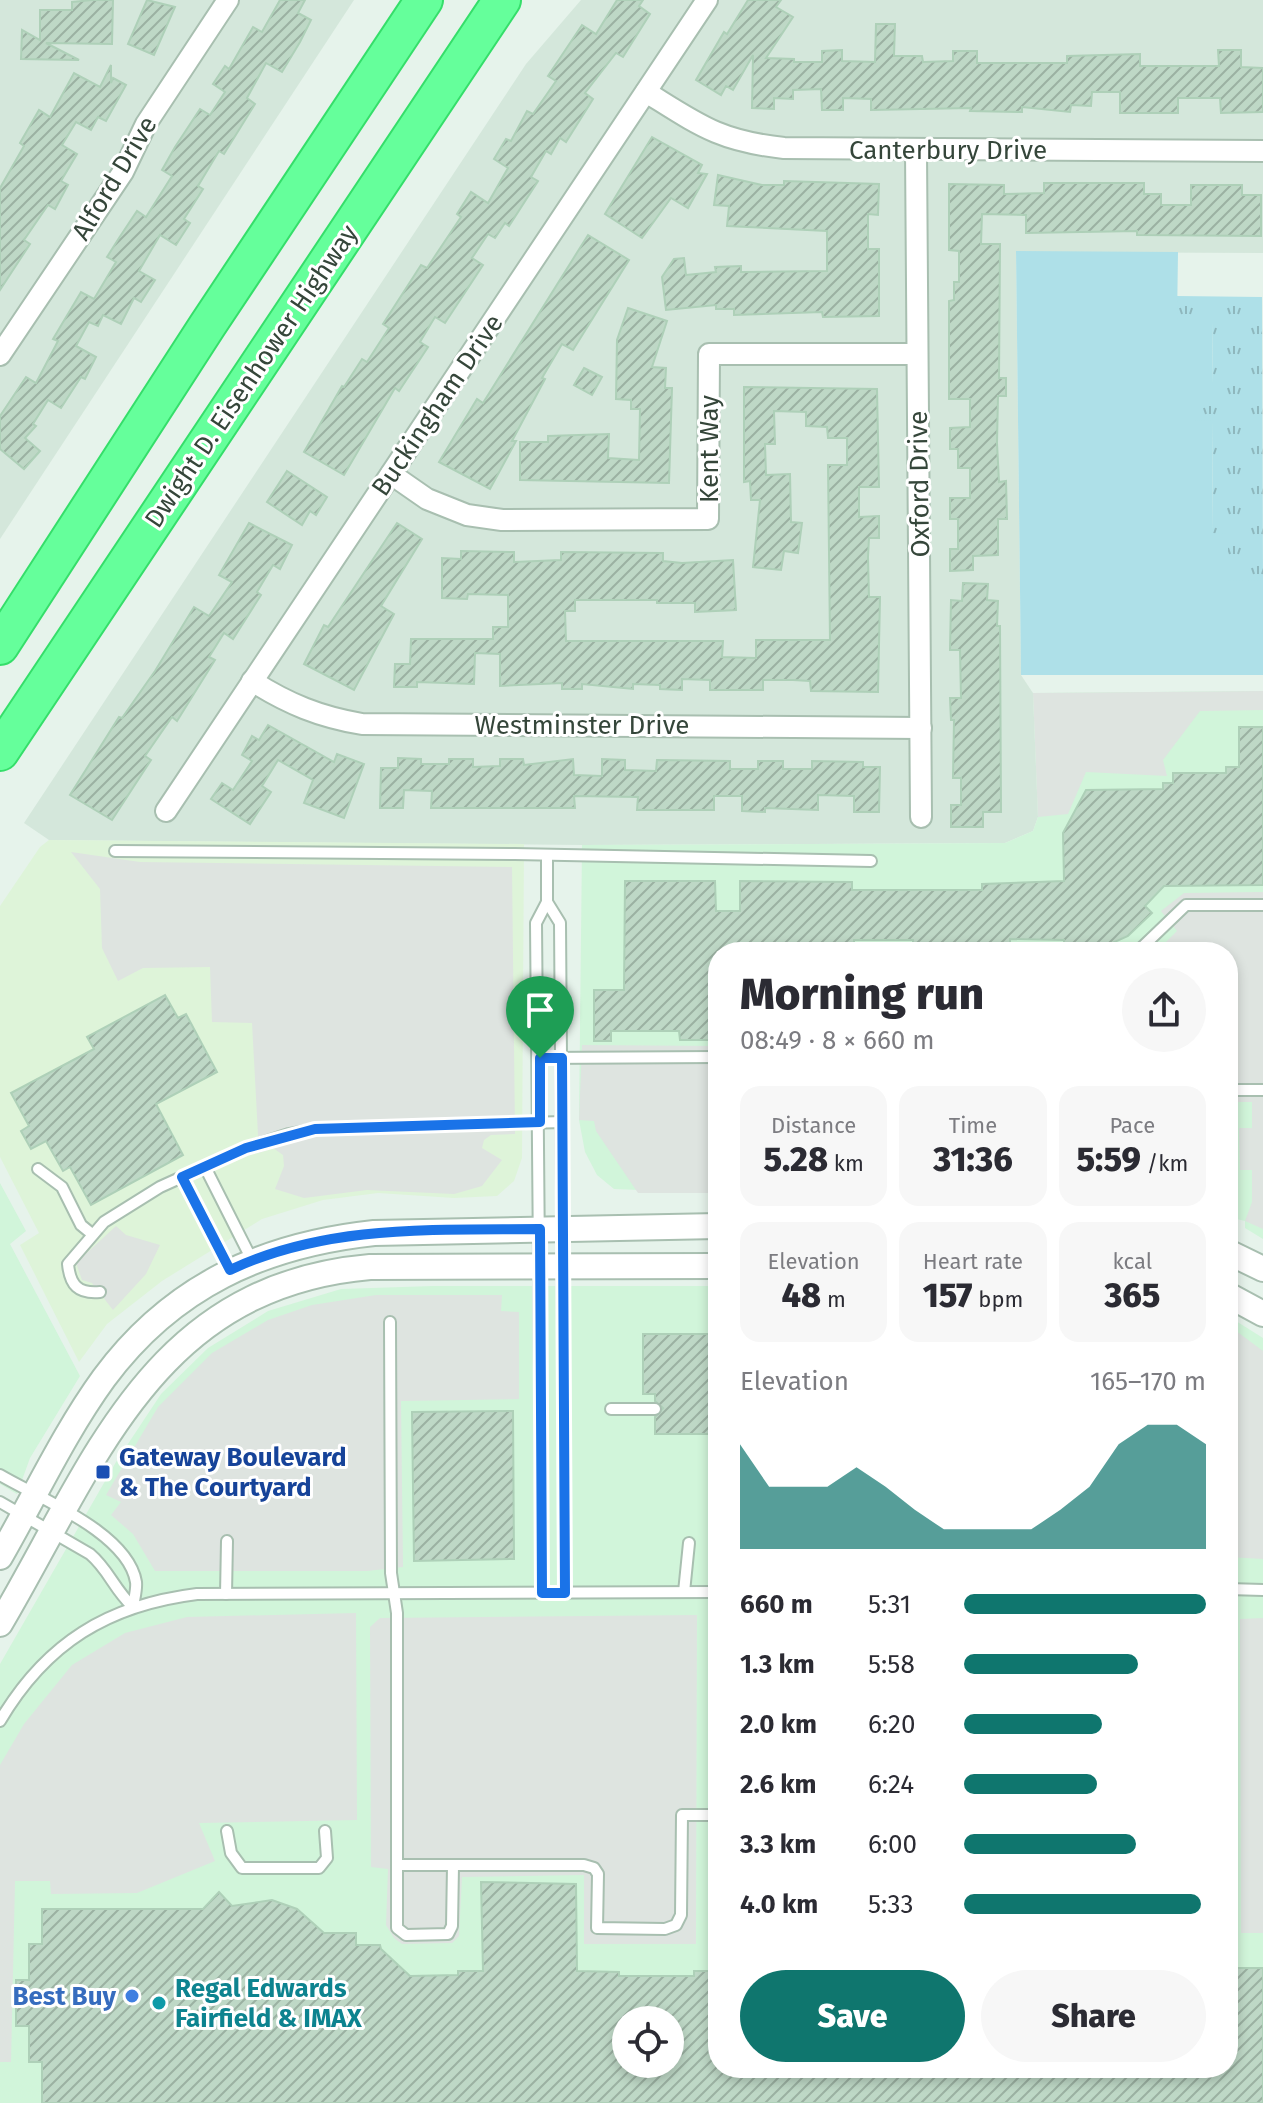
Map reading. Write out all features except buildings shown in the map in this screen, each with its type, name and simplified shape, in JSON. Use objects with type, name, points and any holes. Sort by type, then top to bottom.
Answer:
[{"type":"highway","points":[[0,646],[207,326],[424,0]]},
{"type":"highway","name":"Dwight D. Eisenhower Highway","points":[[0,752],[502,0]]},
{"type":"street","name":"Alford Drive","points":[[0,355],[123,172],[146,124],[228,0]]},
{"type":"street","name":"Buckingham Drive","points":[[166,811],[707,0]]},
{"type":"street","name":"Canterbury Drive","points":[[646,92],[712,133],[741,144],[916,151],[1263,151]]},
{"type":"street","name":"Oxford Drive","points":[[916,151],[921,817]]},
{"type":"street","name":"Kent Way","points":[[391,474],[427,499],[467,515],[490,519],[708,519],[709,354],[917,354]]},
{"type":"street","name":"Westminster Drive","points":[[252,681],[285,702],[321,718],[362,724],[921,728]]},
{"type":"street","points":[[0,1557],[103,1379],[160,1318],[241,1265],[329,1237],[359,1234],[708,1226]]},
{"type":"street","points":[[1238,1257],[1263,1269]]},
{"type":"street","points":[[0,1624],[116,1420],[147,1378],[182,1343],[223,1313],[263,1292],[324,1273],[370,1267],[708,1266]]},
{"type":"street","points":[[1238,1300],[1263,1314]]},
{"type":"lane","points":[[115,851],[871,861]]},
{"type":"lane","points":[[547,856],[547,902],[536,923],[540,1122],[552,1228],[565,1593]]},
{"type":"lane","points":[[542,1593],[552,1228],[563,1122],[560,923],[547,902]]},
{"type":"lane","points":[[1147,942],[1186,905],[1263,905]]},
{"type":"lane","points":[[540,1058],[708,1057]]},
{"type":"lane","points":[[1238,1090],[1263,1090]]},
{"type":"lane","points":[[100,1292],[86,1293],[75,1288],[69,1277],[68,1264],[104,1222],[182,1177],[246,1148],[315,1129],[563,1122]]},
{"type":"lane","points":[[205,1167],[241,1265]]},
{"type":"lane","points":[[38,1169],[62,1187],[81,1225],[92,1234]]},
{"type":"lane","points":[[182,1177],[241,1265]]},
{"type":"lane","points":[[390,1322],[397,1928],[406,1935],[448,1934],[452,1926],[453,1866]]},
{"type":"lane","points":[[611,1409],[655,1409]]},
{"type":"lane","points":[[0,1475],[30,1505],[59,1522],[109,1538],[123,1555],[136,1582],[133,1607]]},
{"type":"lane","points":[[0,1502],[30,1505],[59,1522],[103,1565],[114,1589],[133,1607]]},
{"type":"lane","points":[[226,1594],[227,1541]]},
{"type":"lane","points":[[684,1592],[689,1543]]},
{"type":"lane","points":[[1238,1589],[1263,1590]]},
{"type":"lane","points":[[0,1721],[23,1686],[48,1657],[113,1614],[161,1598],[226,1594],[708,1592]]},
{"type":"lane","points":[[397,1865],[584,1865],[594,1868],[598,1874],[597,1928],[665,1929],[676,1925],[681,1915],[682,1815],[708,1815]]},
{"type":"lane","points":[[227,1831],[231,1853],[242,1868],[319,1868],[327,1858],[325,1831]]},
{"type":"shaded area","points":[[0,0],[354,0],[0,539]]},
{"type":"shaded area","points":[[581,0],[1263,0],[1263,253],[1016,252],[1021,675],[1033,693],[1038,817],[1033,831],[1005,843],[582,845],[49,840],[24,823],[526,64]]},
{"type":"shaded area","points":[[1263,691],[1263,1239],[1245,1228],[1245,1221],[1238,1219],[1238,942],[708,942],[708,1193],[614,1189],[597,1175],[585,1152],[579,1120],[582,845],[1005,843],[1033,831],[1038,817],[1033,693]]},
{"type":"shaded area","points":[[1263,691],[1263,710],[1200,711],[1163,760],[1167,776],[1086,772],[1068,814],[1038,817],[1033,693]]},
{"type":"shaded area","points":[[49,840],[524,844],[522,1158],[514,1181],[497,1196],[454,1198],[378,1193],[323,1200],[262,1219],[162,1281],[107,1324],[79,1362],[20,1245],[39,1233],[0,1157],[0,906],[40,847]]},
{"type":"shaded area","points":[[71,852],[140,862],[512,867],[515,1134],[491,1135],[484,1140],[482,1148],[502,1160],[482,1186],[454,1194],[367,1190],[304,1198],[275,1189],[284,1166],[283,1155],[273,1148],[259,1153],[252,1023],[212,1022],[210,967],[143,968],[118,981],[102,948],[100,889]]},
{"type":"shaded area","points":[[1263,892],[1263,1229],[1245,1221],[1252,1202],[1252,1170],[1240,1170],[1239,1128],[1252,1128],[1252,1102],[1238,1102],[1238,942],[1166,942],[1177,931],[1161,911],[1184,893]]},
{"type":"shaded area","points":[[582,1045],[708,1046],[708,1193],[638,1193],[596,1131],[594,1121],[579,1120]]},
{"type":"shaded area","points":[[0,1183],[26,1231],[10,1244],[80,1376],[30,1458],[17,1494],[0,1484]]},
{"type":"shaded area","points":[[116,1226],[126,1235],[160,1245],[146,1274],[113,1310],[92,1283],[82,1280],[76,1263]]},
{"type":"shaded area","points":[[708,1286],[708,2078],[1238,2078],[1238,1322],[1263,1338],[1263,2103],[0,2103],[0,1664],[116,1462],[161,1394],[208,1348],[268,1311],[341,1289]]},
{"type":"shaded area","points":[[376,1295],[502,1295],[501,1311],[519,1312],[519,1399],[401,1401],[403,1567],[367,1571],[155,1571],[133,1534],[111,1515],[121,1502],[106,1495],[158,1407],[212,1353],[268,1320],[312,1305]]},
{"type":"shaded area","points":[[1238,1332],[1263,1351],[1263,1559],[1238,1558]]},
{"type":"shaded area","points":[[356,1613],[357,1820],[199,1823],[215,1861],[137,1893],[51,1894],[50,1881],[15,1881],[11,2062],[0,2062],[0,1765],[24,1724],[72,1665],[125,1633],[187,1617]]},
{"type":"shaded area","points":[[697,1615],[696,1944],[584,1944],[584,1875],[462,1877],[459,1936],[452,1943],[402,1944],[394,1938],[386,1925],[388,1869],[371,1867],[370,1627],[380,1618]]},
{"type":"shaded area","points":[[1263,1618],[1263,1933],[1241,1933],[1240,1619]]},
{"type":"green space","points":[[1016,251],[1178,252],[1177,322],[1213,322],[1212,384],[1194,384],[1194,420],[1212,421],[1213,533],[1228,534],[1228,580],[1263,581],[1263,675],[1021,675]]},
{"type":"green space","points":[[1177,296],[1262,297],[1263,581],[1228,581],[1228,534],[1213,534],[1212,421],[1194,421],[1194,384],[1212,384],[1213,323],[1177,322]]},
{"type":"place","name":"Gateway Boulevard & The Courtyard","points":[[103,1472]]},
{"type":"place","name":"Best Buy","points":[[132,1996]]},
{"type":"place","name":"Regal Edwards Fairfield & IMAX","points":[[159,2003]]},
{"type":"route","points":[[540,1058],[562,1058],[565,1593],[542,1593],[540,1229],[415,1231],[329,1237],[252,1260],[230,1270],[182,1177],[246,1148],[315,1129],[540,1122],[540,1058]]}]
